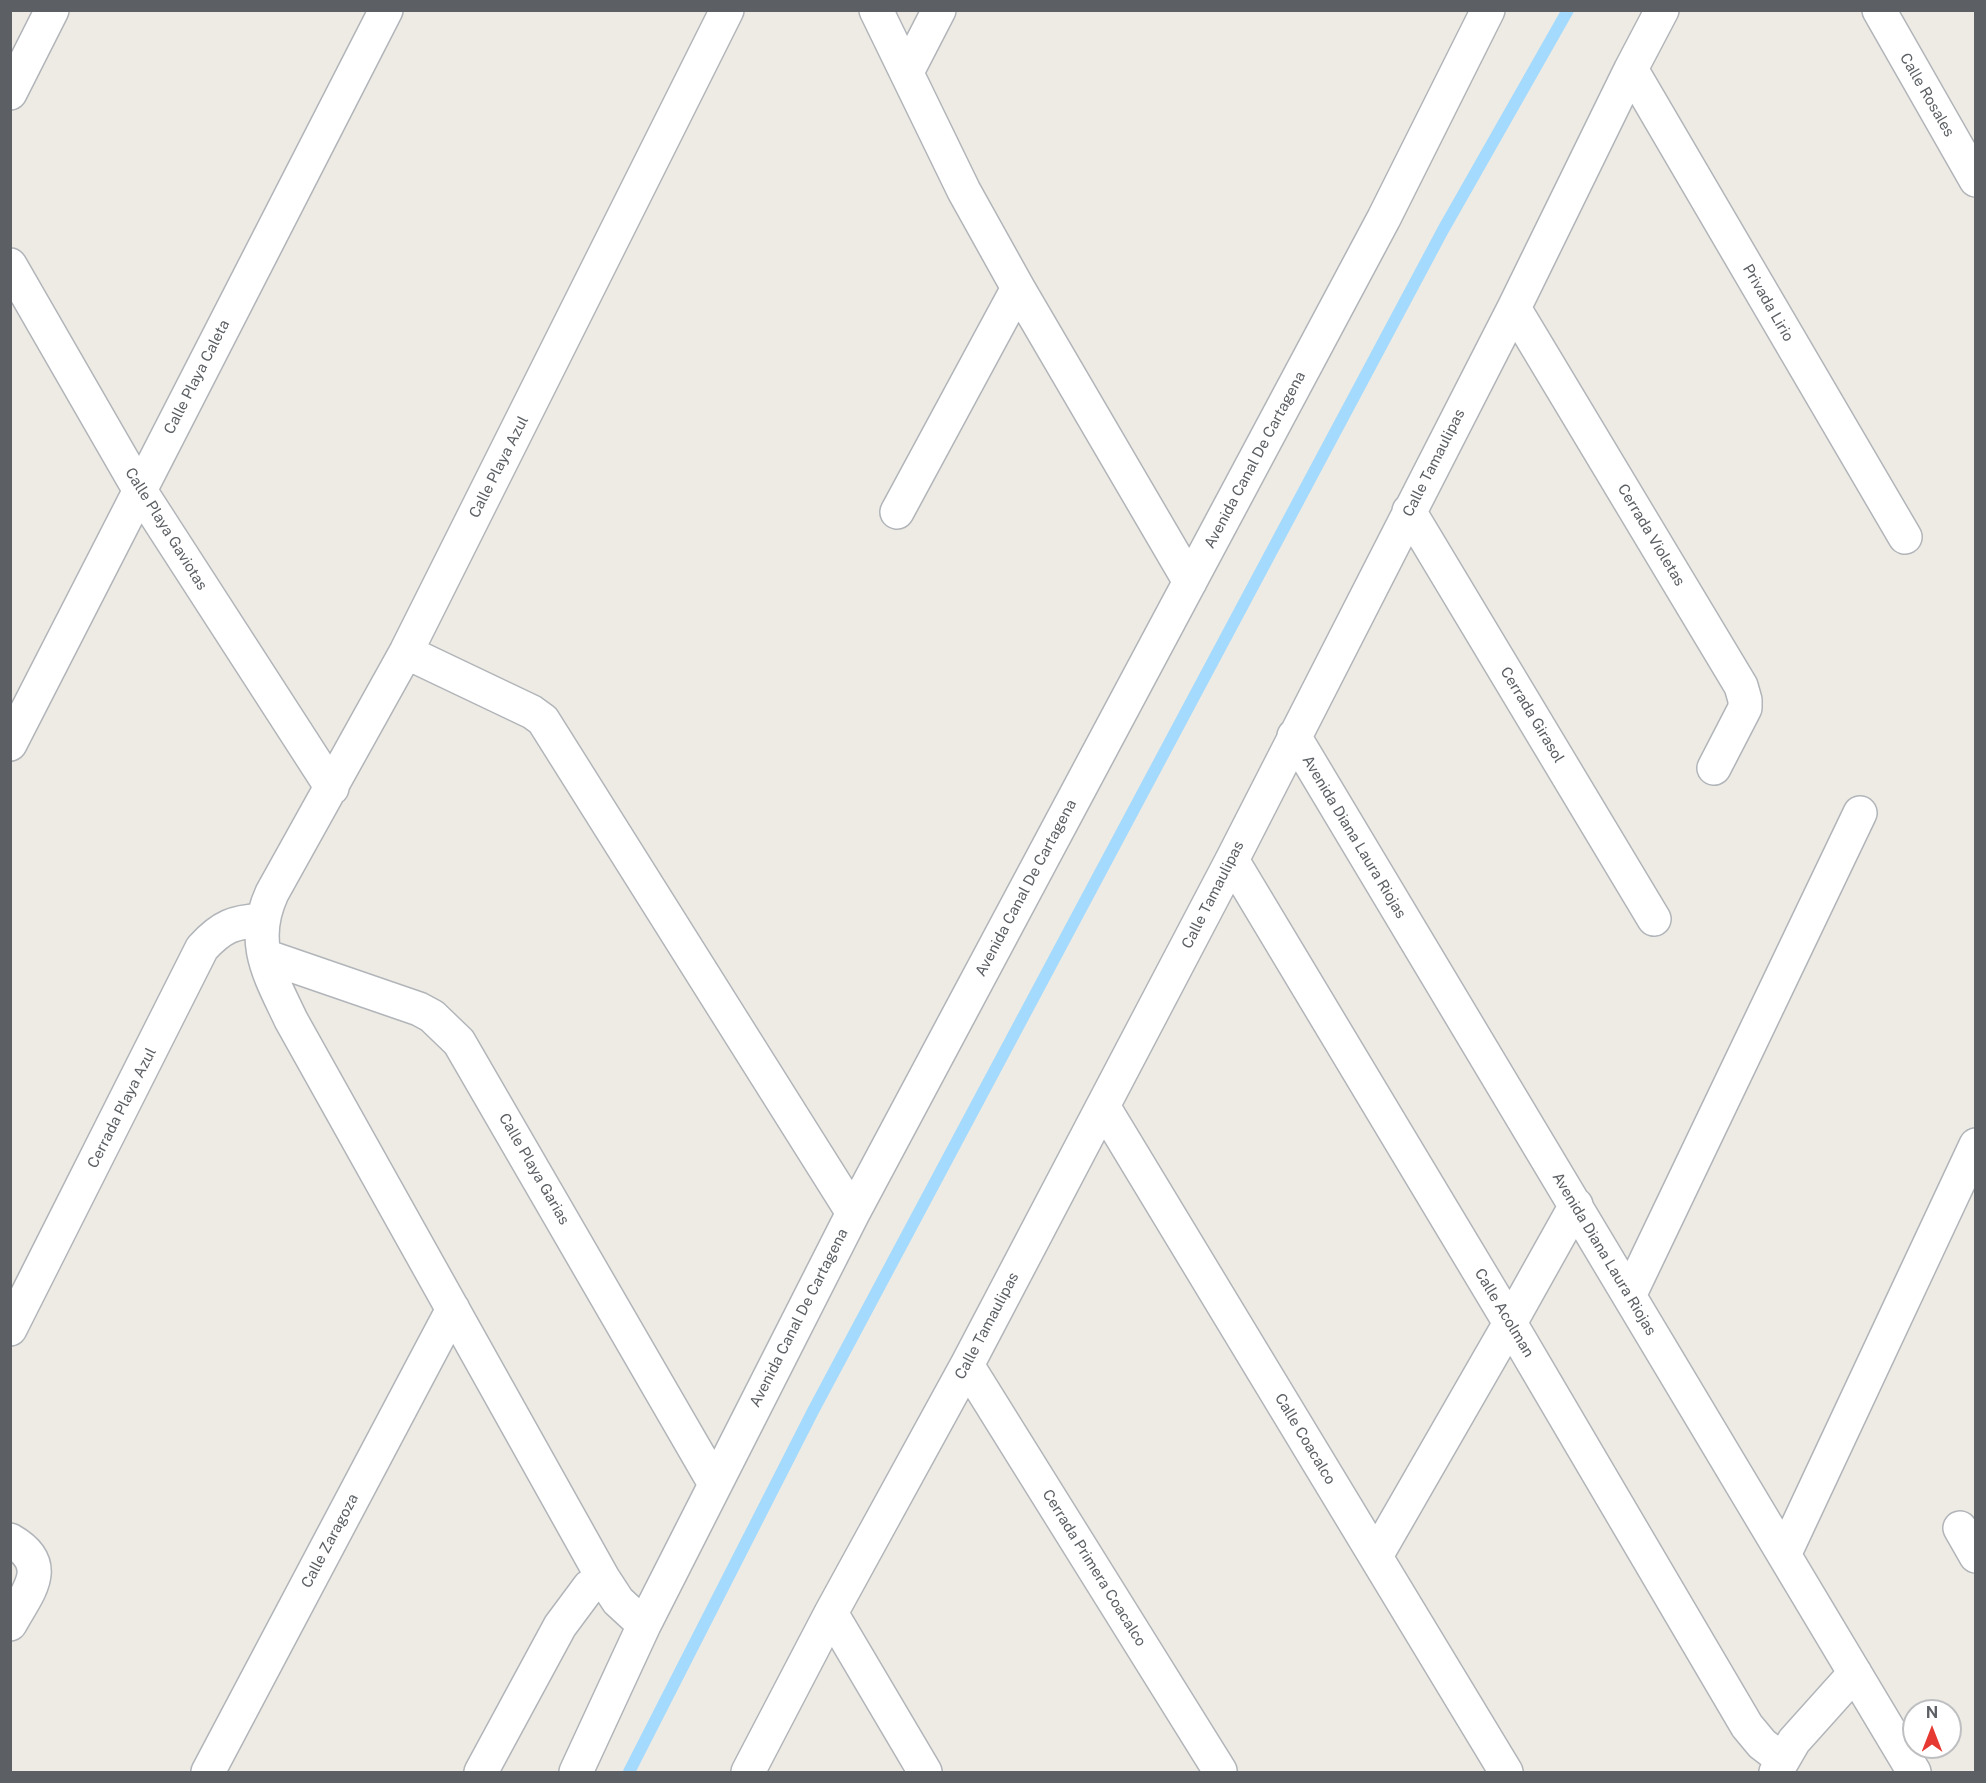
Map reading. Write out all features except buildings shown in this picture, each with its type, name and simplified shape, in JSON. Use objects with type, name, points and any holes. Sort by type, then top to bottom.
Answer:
[{"type":"street","points":[[10,93],[52,10]]},
{"type":"street","name":"Calle Playa Caleta","points":[[10,744],[386,10]]},
{"type":"street","name":"Calle Playa Azul","points":[[262,920],[272,894],[405,652],[727,10]]},
{"type":"street","points":[[876,10],[964,191],[1190,582]]},
{"type":"street","points":[[907,72],[939,10]]},
{"type":"street","name":"Avenida Canal De Cartagena","points":[[576,1773],[644,1626],[853,1213],[1384,218],[1488,10]]},
{"type":"street","name":"Calle Tamaulipas","points":[[755,1768],[831,1613],[967,1365],[1232,860],[1514,308],[1662,10]]},
{"type":"street","name":"Calle Rosales","points":[[1879,10],[1976,180]]},
{"type":"street","name":"Privada Lirio","points":[[1631,69],[1905,537]]},
{"type":"street","name":"Calle Playa Gaviotas","points":[[10,265],[139,489],[332,788]]},
{"type":"street","points":[[897,512],[1018,288]]},
{"type":"street","name":"Cerrada Violetas","points":[[1514,308],[1741,686],[1745,708],[1714,768]]},
{"type":"street","name":"Cerrada Girasol","points":[[1409,511],[1654,919]]},
{"type":"street","points":[[405,652],[532,712],[543,720],[853,1213]]},
{"type":"street","name":"Avenida Diana Laura Riojas","points":[[1294,736],[1914,1773]]},
{"type":"street","points":[[1629,1296],[1860,813]]},
{"type":"street","name":"Calle Acolman","points":[[1232,860],[1510,1323],[1747,1726],[1780,1766]]},
{"type":"street","points":[[262,920],[261,931],[265,956],[274,984],[291,1020],[603,1578],[618,1601],[644,1626]]},
{"type":"street","name":"Cerrada Playa Azul","points":[[10,1329],[202,948],[216,933],[229,925],[262,920]]},
{"type":"street","name":"Calle Playa Garias","points":[[265,956],[419,1009],[432,1016],[459,1042],[715,1484]]},
{"type":"street","name":"Calle Coacalco","points":[[1103,1106],[1506,1773]]},
{"type":"street","points":[[1784,1555],[1976,1145]]},
{"type":"street","points":[[1376,1556],[1576,1205]]},
{"type":"street","name":"Calle Zaragoza","points":[[208,1773],[453,1309]]},
{"type":"street","name":"Cerrada Primera Coacalco","points":[[967,1365],[1220,1771]]},
{"type":"street","points":[[1960,1528],[1976,1556]]},
{"type":"street","points":[[10,1540],[29,1553],[34,1563],[35,1573],[32,1584],[10,1624]]},
{"type":"street","points":[[481,1773],[560,1626],[589,1587],[603,1578]]},
{"type":"street","points":[[831,1613],[925,1773]]},
{"type":"street","points":[[1780,1766],[1804,1728],[1854,1673]]},
{"type":"waterway","points":[[629,1772],[813,1411],[1443,230],[1568,10]]}]
